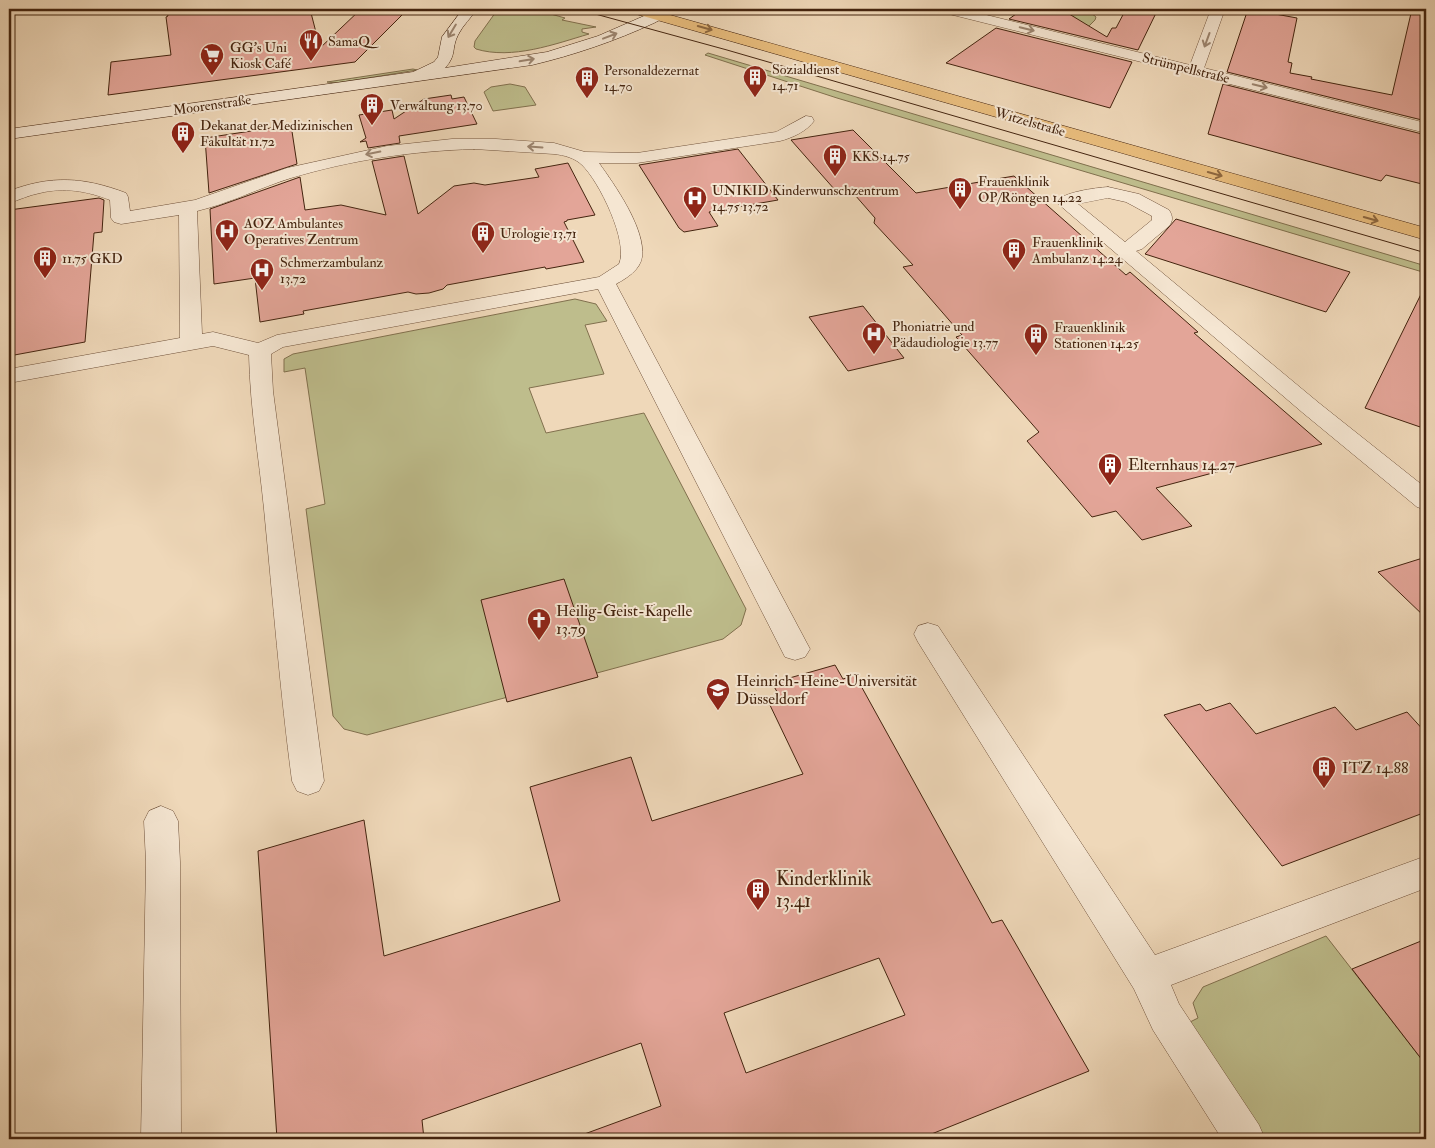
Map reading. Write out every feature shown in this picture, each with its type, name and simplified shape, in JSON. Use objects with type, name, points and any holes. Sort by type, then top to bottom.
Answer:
[{"type":"main road","name":"Witzelstraße","points":[[634,9],[664,12],[1426,234]]},
{"type":"main road","name":"Witzelstraße","points":[[682,9],[814,49],[1426,220]]},
{"type":"street","points":[[446,58],[447,40],[455,26],[470,9]]},
{"type":"street","name":"Strümpellstraße","points":[[946,9],[1426,128]]},
{"type":"street","points":[[1196,70],[1218,9]]},
{"type":"street","name":"Moorenstraße","points":[[9,134],[538,59],[576,49],[664,12]]},
{"type":"street","name":"Moorenstraße","points":[[415,77],[428,72],[446,58],[458,64],[479,68]]},
{"type":"street","points":[[582,157],[637,158],[780,136],[806,121]]},
{"type":"street","points":[[9,197],[26,190],[67,184],[88,185],[119,196],[122,218],[188,208],[228,196],[264,181],[343,159],[412,147],[498,144],[541,147],[561,150],[590,161],[626,224],[633,247],[630,264],[623,272],[605,282],[277,342],[260,351],[213,339],[9,376]]},
{"type":"street","points":[[188,208],[190,342]]},
{"type":"street","points":[[1122,249],[1311,408],[1426,501]]},
{"type":"street","points":[[605,282],[795,649]]},
{"type":"street","points":[[260,351],[260,382],[276,507],[295,690],[308,781]]},
{"type":"street","points":[[928,634],[1147,976],[1166,1017],[1244,1139]]},
{"type":"street","points":[[161,821],[161,1139]]},
{"type":"street","points":[[1147,976],[1426,872]]},
{"type":"shaded area","points":[[498,9],[533,9],[565,18],[562,20],[596,27],[582,29],[582,32],[589,34],[519,52],[504,53],[476,49],[474,47],[475,41]]},
{"type":"shaded area","points":[[1064,9],[1090,12],[1096,17],[1084,31],[1068,15],[1071,13]]},
{"type":"shaded area","points":[[708,53],[1426,266],[1426,273],[837,98],[705,55]]},
{"type":"shaded area","points":[[413,69],[417,70],[336,83],[327,82]]},
{"type":"shaded area","points":[[510,84],[525,87],[536,105],[493,111],[484,92],[491,87]]},
{"type":"shaded area","points":[[575,299],[596,304],[607,321],[585,325],[604,374],[529,388],[546,433],[644,413],[746,609],[741,625],[723,639],[367,735],[344,729],[333,716],[306,509],[325,504],[305,368],[284,372],[284,359],[293,354]]},
{"type":"shaded area","points":[[1326,936],[1426,1065],[1426,1139],[1261,1139],[1188,1023],[1198,1018],[1193,1003],[1203,987]]},
{"type":"building","points":[[181,9],[310,9],[320,48],[361,9],[408,9],[355,62],[108,95],[111,62],[171,55],[166,17],[168,16],[167,13],[181,11]]},
{"type":"building","points":[[1023,9],[1061,9],[1107,37],[1112,28],[1116,28],[1126,9],[1158,9],[1138,50],[1009,19]]},
{"type":"building","points":[[1248,9],[1297,18],[1288,62],[1292,63],[1290,73],[1392,95],[1412,9],[1426,9],[1426,121],[1227,72]]},
{"type":"building","points":[[996,28],[1132,62],[1110,108],[946,63]]},
{"type":"building","points":[[1223,84],[1426,135],[1426,185],[1386,175],[1381,181],[1208,134]]},
{"type":"building","points":[[451,95],[452,99],[464,97],[477,124],[399,136],[400,143],[368,148],[366,141],[360,142],[366,138],[359,115],[392,110],[394,119],[424,99]]},
{"type":"building","points":[[291,125],[297,164],[209,193],[205,138]]},
{"type":"building","points":[[853,130],[916,193],[1014,176],[1126,275],[1130,272],[1198,332],[1194,333],[1322,444],[1156,488],[1192,526],[1142,540],[1116,511],[1092,517],[1027,441],[1039,432],[956,337],[962,335],[903,267],[913,265],[874,223],[875,218],[848,187],[835,190],[791,140]]},
{"type":"building","points":[[738,149],[778,200],[709,212],[718,226],[684,232],[679,228],[639,165]]},
{"type":"building","points":[[404,156],[418,214],[454,186],[474,183],[485,185],[539,177],[535,169],[568,163],[595,215],[564,222],[584,262],[546,269],[545,267],[447,285],[443,289],[429,293],[416,294],[408,292],[303,311],[304,314],[260,322],[255,278],[214,284],[210,209],[300,177],[305,210],[341,205],[386,215],[372,161]]},
{"type":"building","name":"11.75 GKD","points":[[99,198],[104,200],[102,232],[94,233],[85,342],[9,356],[9,210]]},
{"type":"building","points":[[1176,219],[1350,272],[1326,312],[1145,254]]},
{"type":"building","points":[[1426,284],[1426,429],[1365,408]]},
{"type":"building","points":[[863,306],[904,358],[848,371],[809,317]]},
{"type":"building","points":[[1426,557],[1426,618],[1378,572]]},
{"type":"building","name":"Heilig-Geist-Kapelle 13.79","points":[[564,579],[598,677],[507,702],[481,600]]},
{"type":"building","name":"Kinderklinik 13.41","points":[[835,665],[843,679],[855,675],[992,923],[1002,920],[1089,1071],[919,1139],[580,1139],[579,1136],[661,1106],[641,1043],[422,1120],[424,1139],[277,1139],[258,851],[364,820],[384,956],[560,901],[530,787],[631,757],[652,821],[803,774],[768,701],[780,697],[772,683]],"holes":[[[879,958],[905,1015],[746,1073],[724,1013]]]},
{"type":"building","name":"ITZ 14.88","points":[[1230,703],[1256,734],[1335,707],[1356,730],[1407,712],[1426,733],[1426,812],[1282,866],[1164,715],[1200,704],[1206,711]]},
{"type":"building","points":[[1426,939],[1426,1065],[1352,969]]},
{"type":"tram line","points":[[577,9],[727,50],[1426,253]]},
{"type":"place","name":"SamaQ","points":[[311,62]]},
{"type":"place","name":"GG's Uni Kiosk Café","points":[[212,76]]},
{"type":"place","name":"Sozialdienst 14.71","points":[[755,98]]},
{"type":"place","name":"Personaldezernat 14.70","points":[[587,99]]},
{"type":"place","name":"Verwaltung 13.70","points":[[372,126]]},
{"type":"place","name":"Dekanat der Medizinischen Fakultät 11.72","points":[[183,154]]},
{"type":"place","name":"KKS 14.75","points":[[835,177]]},
{"type":"place","name":"Frauenklinik OP/Röntgen 14.22","points":[[960,210]]},
{"type":"place","name":"UNIKID Kinderwunschzentrum 14.75 13.72","points":[[695,219]]},
{"type":"place","name":"AOZ Ambulantes Operatives Zentrum","points":[[227,252]]},
{"type":"place","name":"Urologie 13.71","points":[[483,254]]},
{"type":"place","name":"Frauenklinik Ambulanz 14.24","points":[[1014,271]]},
{"type":"place","name":"11.75 GKD","points":[[45,279]]},
{"type":"place","name":"Schmerzambulanz 13.72","points":[[262,291]]},
{"type":"place","name":"Phoniatrie und Pädaudiologie 13.77","points":[[874,355]]},
{"type":"place","name":"Frauenklinik Stationen 14.25","points":[[1036,356]]},
{"type":"place","name":"Elternhaus 14.27","points":[[1110,486]]},
{"type":"place","name":"Heilig-Geist-Kapelle 13.79","points":[[539,641]]},
{"type":"place","name":"Heinrich-Heine-Universität Düsseldorf","points":[[718,711]]},
{"type":"place","name":"ITZ 14.88","points":[[1324,789]]},
{"type":"place","name":"Kinderklinik 13.41","points":[[758,911]]}]
